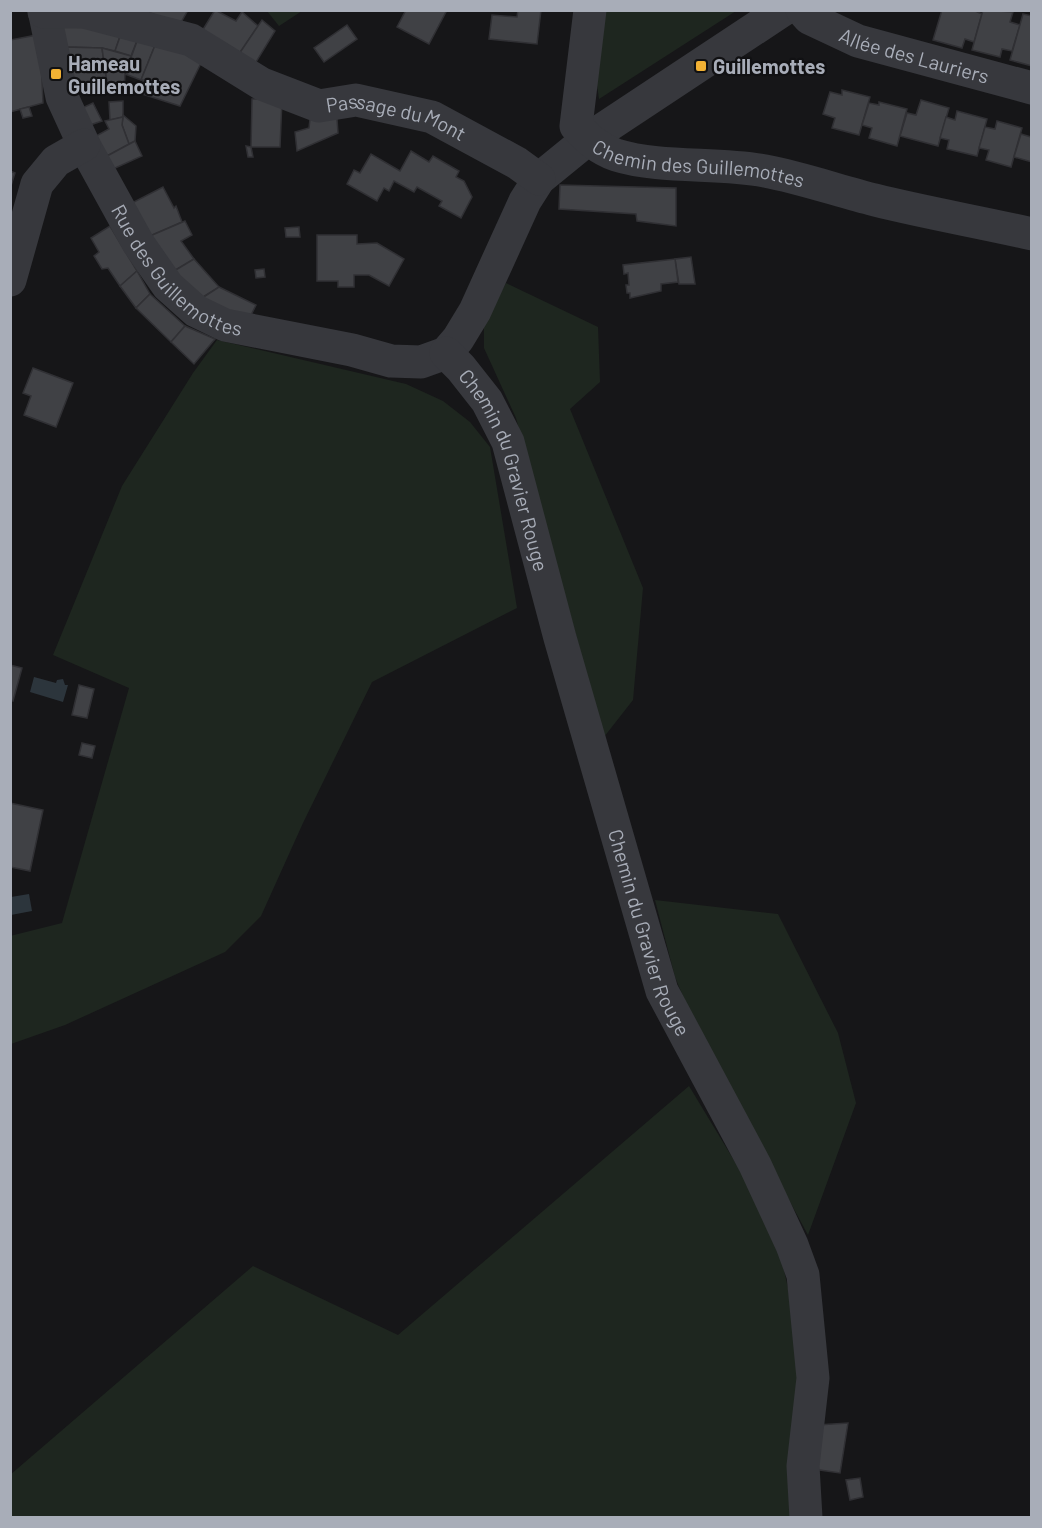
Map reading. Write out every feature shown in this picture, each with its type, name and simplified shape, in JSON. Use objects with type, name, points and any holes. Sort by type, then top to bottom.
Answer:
[{"type":"street","points":[[590,10],[576,126],[588,139],[783,10]]},
{"type":"street","name":"Allée des Lauriers","points":[[802,10],[809,18],[858,41],[1032,88]]},
{"type":"street","name":"Rue des Guillemottes","points":[[44,11],[62,97],[84,145],[144,252],[168,286],[196,311],[225,325],[352,350],[391,361],[421,362],[446,353]]},
{"type":"street","name":"Passage du Mont","points":[[44,11],[84,12],[191,40],[262,84],[319,106],[356,100],[432,117],[517,163],[538,179]]},
{"type":"street","name":"Chemin des Guillemottes","points":[[446,353],[458,339],[475,311],[525,201],[538,179],[588,139],[605,151],[619,156],[663,163],[733,166],[768,172],[876,200],[1032,234]]},
{"type":"street","points":[[10,280],[37,184],[56,161],[84,145]]},
{"type":"street","name":"Chemin du Gravier Rouge","points":[[446,353],[487,401],[508,442],[560,638],[662,991],[755,1165],[792,1245],[803,1275],[813,1378],[803,1466],[806,1518]]},
{"type":"shaded area","points":[[267,11],[302,11],[279,26]]},
{"type":"shaded area","points":[[605,11],[736,11],[599,99],[597,85]]},
{"type":"shaded area","points":[[506,283],[598,327],[600,382],[570,409],[643,588],[633,700],[604,737],[516,418],[484,348],[484,324]]},
{"type":"shaded area","points":[[217,340],[406,384],[443,401],[470,422],[490,447],[517,608],[372,682],[303,823],[261,916],[225,952],[65,1025],[11,1044],[10,936],[62,923],[129,688],[53,655],[122,486],[193,373]]},
{"type":"shaded area","points":[[34,677],[56,683],[57,680],[63,679],[65,685],[68,685],[63,702],[30,692]]},
{"type":"shaded area","points":[[29,894],[32,911],[11,915],[11,897]]},
{"type":"shaded area","points":[[655,900],[778,914],[838,1033],[856,1103],[808,1235],[696,1028],[675,977]]},
{"type":"shaded area","points":[[689,1086],[758,1200],[779,1248],[788,1288],[798,1368],[803,1517],[11,1517],[10,1475],[253,1266],[398,1335]]},
{"type":"building","points":[[142,10],[188,10],[180,24]]},
{"type":"building","points":[[215,10],[236,21],[242,12],[258,26],[237,57],[202,31]]},
{"type":"building","points":[[406,10],[447,10],[429,44],[397,27]]},
{"type":"building","points":[[518,10],[541,10],[537,44],[489,39],[492,15],[517,17]]},
{"type":"building","points":[[942,10],[973,10],[982,14],[974,42],[965,39],[962,48],[933,40]]},
{"type":"building","points":[[983,10],[1013,12],[1010,22],[1020,25],[1012,51],[1002,49],[1000,57],[972,50]]},
{"type":"building","points":[[1023,14],[1032,16],[1032,66],[1010,60]]},
{"type":"building","points":[[262,20],[275,31],[253,67],[237,57]]},
{"type":"building","points":[[347,25],[357,39],[324,62],[314,48]]},
{"type":"building","points":[[60,27],[123,28],[115,51],[102,48],[64,47]]},
{"type":"building","points":[[123,28],[140,33],[131,56],[115,51]]},
{"type":"building","points":[[140,33],[158,38],[141,80],[125,74]]},
{"type":"building","points":[[37,35],[41,59],[43,103],[10,112],[10,40]]},
{"type":"building","points":[[158,38],[204,57],[180,106],[142,94],[143,80],[141,80]]},
{"type":"building","points":[[64,47],[102,48],[104,64],[68,65]]},
{"type":"building","points":[[102,48],[131,56],[125,74],[124,90],[105,89],[107,83]]},
{"type":"building","points":[[104,64],[107,83],[72,84],[68,65]]},
{"type":"building","points":[[842,90],[870,97],[859,135],[832,128],[835,118],[823,114],[830,92],[842,95]]},
{"type":"building","points":[[252,99],[282,99],[280,147],[251,147]]},
{"type":"building","points":[[921,100],[949,108],[938,146],[900,136],[907,113],[916,115]]},
{"type":"building","points":[[123,101],[123,117],[110,120],[109,102]]},
{"type":"building","points":[[879,102],[907,109],[897,146],[869,138],[872,128],[862,125],[869,103],[879,105]]},
{"type":"building","points":[[93,103],[102,121],[90,125],[82,108]]},
{"type":"building","points":[[29,107],[32,116],[23,118],[20,109]]},
{"type":"building","points":[[311,110],[337,119],[338,133],[297,151],[295,132],[309,128]]},
{"type":"building","points":[[957,111],[987,119],[977,156],[947,149],[949,140],[940,138],[946,117],[955,120]]},
{"type":"building","points":[[123,115],[136,126],[135,141],[129,144],[122,125]]},
{"type":"building","points":[[123,117],[122,125],[129,144],[107,156],[96,136],[109,129],[105,121]]},
{"type":"building","points":[[997,121],[1022,128],[1011,167],[986,160],[989,150],[979,148],[985,127],[995,129]]},
{"type":"building","points":[[1021,134],[1031,137],[1032,134],[1032,162],[1014,157]]},
{"type":"building","points":[[135,141],[142,156],[113,169],[107,156]]},
{"type":"building","points":[[246,146],[251,147],[253,157],[248,157]]},
{"type":"building","points":[[411,151],[429,162],[433,156],[459,171],[456,177],[464,181],[472,197],[461,218],[439,206],[442,201],[417,187],[414,192],[394,181],[389,191],[384,188],[377,201],[347,184],[354,170],[360,173],[371,154],[400,171]]},
{"type":"building","points":[[10,171],[15,173],[10,189]]},
{"type":"building","points":[[560,185],[676,188],[676,226],[637,221],[636,214],[559,209]]},
{"type":"building","points":[[163,187],[174,208],[176,206],[182,222],[143,239],[126,206]]},
{"type":"building","points":[[185,221],[192,235],[181,241],[194,259],[169,274],[143,239]]},
{"type":"building","points":[[110,226],[137,271],[120,286],[108,268],[102,269],[94,256],[99,252],[91,238]]},
{"type":"building","points":[[299,227],[300,237],[286,237],[285,228]]},
{"type":"building","points":[[317,235],[357,235],[357,244],[377,243],[404,259],[389,286],[369,275],[354,275],[354,287],[338,287],[338,281],[317,281]]},
{"type":"building","points":[[691,257],[695,284],[679,284],[675,259]]},
{"type":"building","points":[[194,259],[219,287],[195,302],[169,274]]},
{"type":"building","points":[[675,259],[678,282],[661,284],[661,291],[630,298],[626,285],[629,285],[628,273],[624,274],[623,265]]},
{"type":"building","points":[[264,269],[265,277],[256,278],[255,270]]},
{"type":"building","points":[[137,271],[150,294],[136,308],[120,286]]},
{"type":"building","points":[[219,287],[256,305],[249,319],[199,300]]},
{"type":"building","points":[[150,294],[185,326],[171,342],[136,308]]},
{"type":"building","points":[[185,326],[215,339],[194,364],[171,342]]},
{"type":"building","points":[[33,368],[73,383],[56,427],[24,415],[31,396],[23,393]]},
{"type":"building","points":[[10,665],[22,668],[13,701],[10,700]]},
{"type":"building","points":[[79,685],[94,689],[87,718],[72,715]]},
{"type":"building","points":[[82,743],[95,746],[92,758],[79,755]]},
{"type":"building","points":[[10,803],[43,810],[30,871],[10,867]]},
{"type":"building","points":[[848,1423],[840,1473],[813,1469],[817,1425]]},
{"type":"building","points":[[860,1478],[863,1497],[850,1500],[846,1480]]},
{"type":"place","name":"Guillemottes","points":[[701,66]]},
{"type":"place","name":"Hameau Guillemottes","points":[[56,74]]}]
